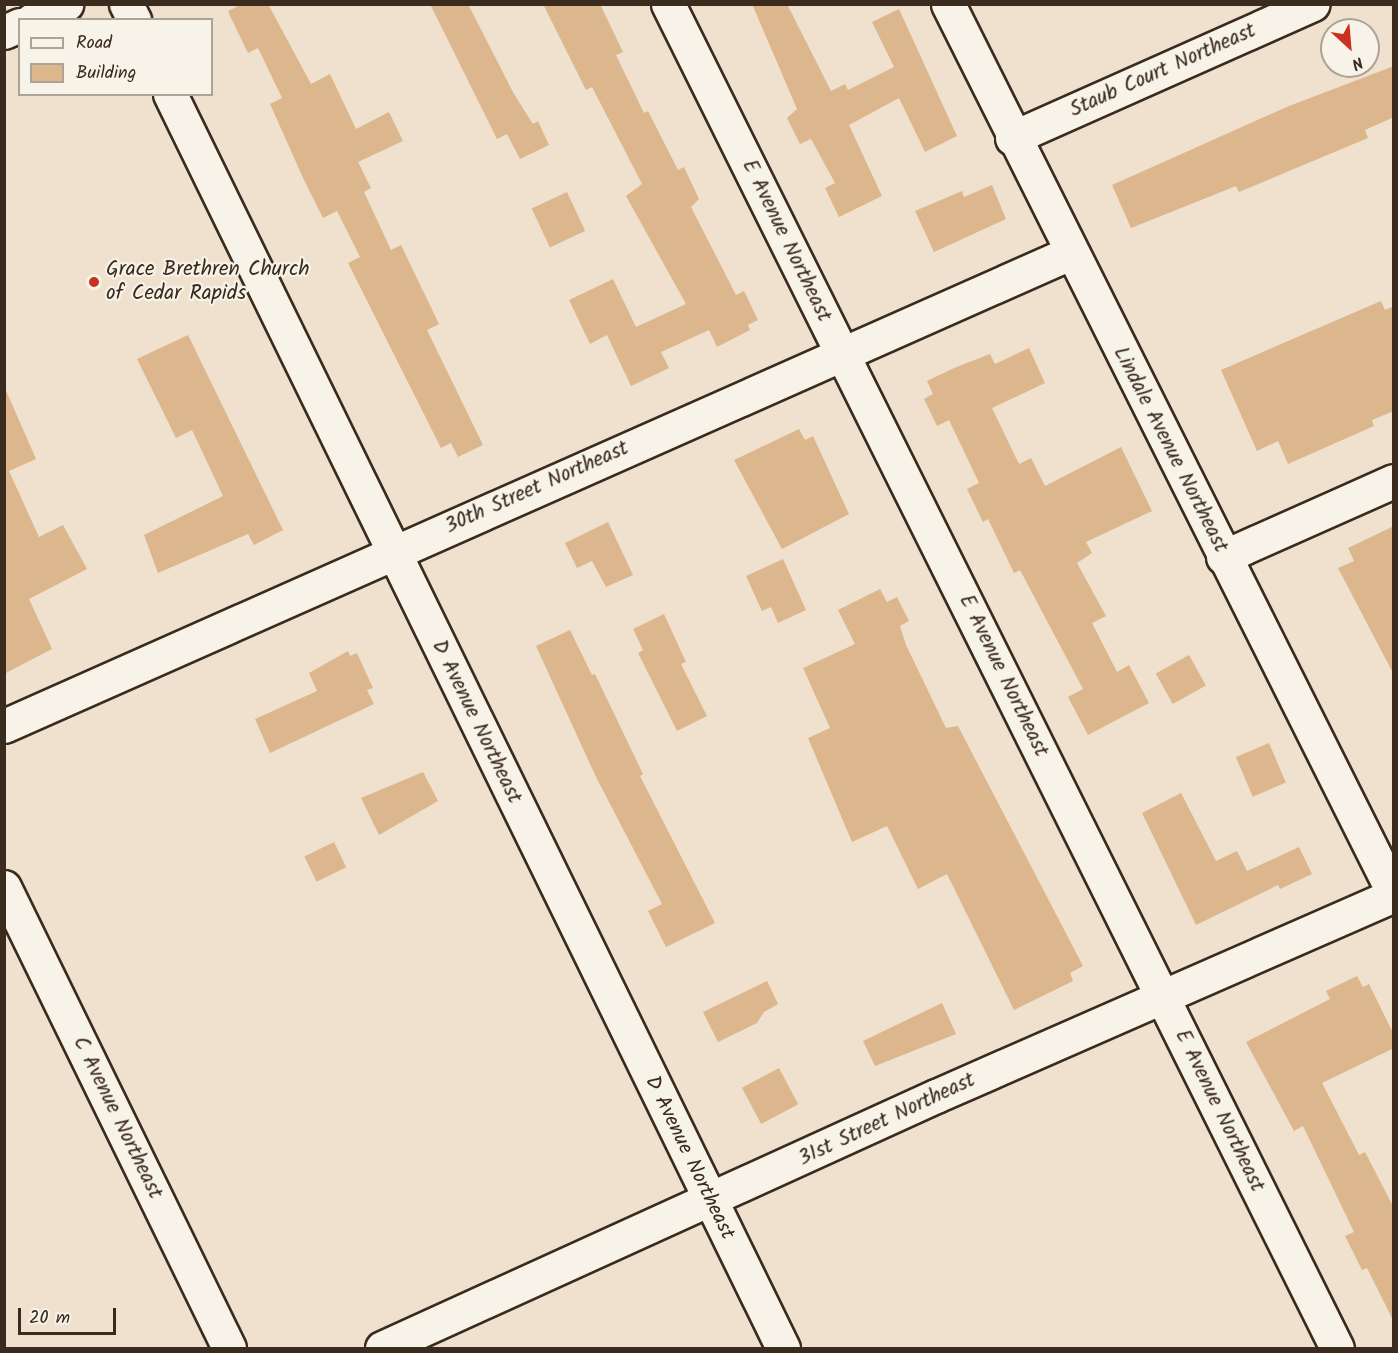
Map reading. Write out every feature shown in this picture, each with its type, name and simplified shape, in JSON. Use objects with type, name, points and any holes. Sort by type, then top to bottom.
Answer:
[{"type":"street","points":[[36,18],[66,4]]},
{"type":"street","points":[[126,4],[133,18]]},
{"type":"street","name":"E Avenue Northeast","points":[[668,4],[1337,1348]]},
{"type":"street","name":"Lindale Avenue Northeast","points":[[948,4],[1012,138],[1394,895]]},
{"type":"street","name":"Staub Court Northeast","points":[[1012,138],[1313,4]]},
{"type":"street","points":[[4,32],[18,26]]},
{"type":"street","name":"D Avenue Northeast","points":[[171,96],[783,1348]]},
{"type":"street","name":"30th Street Northeast","points":[[4,726],[1070,253]]},
{"type":"street","points":[[1223,556],[1394,481]]},
{"type":"street","name":"C Avenue Northeast","points":[[4,887],[229,1348]]},
{"type":"street","name":"31st Street Northeast","points":[[382,1348],[710,1202],[1161,995],[1394,895]]},
{"type":"building","points":[[242,4],[268,4],[311,84],[330,74],[356,129],[389,112],[403,141],[358,162],[371,188],[364,192],[391,250],[401,245],[439,324],[427,330],[483,445],[458,457],[451,443],[441,448],[348,263],[360,257],[337,211],[323,218],[304,180],[270,104],[282,98],[258,48],[248,53],[231,18],[228,11]]},
{"type":"building","points":[[430,4],[468,4],[514,94],[533,124],[538,121],[549,145],[520,159],[507,134],[497,139]]},
{"type":"building","points":[[543,4],[600,4],[623,52],[616,55],[644,113],[648,111],[678,170],[684,167],[699,199],[691,207],[736,295],[744,291],[758,320],[748,325],[750,330],[717,347],[709,330],[661,352],[669,368],[631,386],[607,335],[590,344],[569,300],[613,279],[636,327],[686,304],[626,196],[642,184],[592,87],[586,90]]},
{"type":"building","points":[[752,4],[787,4],[831,91],[845,84],[848,90],[894,67],[872,22],[899,9],[957,136],[925,152],[899,98],[849,125],[882,196],[839,217],[825,188],[835,183],[811,139],[800,144],[787,118],[797,109]]},
{"type":"building","points":[[1394,66],[1394,117],[1365,130],[1368,138],[1239,192],[1236,186],[1131,228],[1112,185],[1289,106],[1362,78],[1380,78],[1380,71]]},
{"type":"building","points":[[992,185],[1006,219],[934,252],[915,211],[962,191],[964,197]]},
{"type":"building","points":[[567,192],[585,231],[550,247],[532,208]]},
{"type":"building","points":[[1381,301],[1385,310],[1394,306],[1394,411],[1372,420],[1374,426],[1288,464],[1278,441],[1257,451],[1221,370]]},
{"type":"building","points":[[188,335],[283,530],[254,545],[248,534],[158,573],[144,535],[223,496],[192,430],[176,438],[137,359]]},
{"type":"building","points":[[1029,348],[1045,383],[992,408],[1019,464],[1031,458],[1045,486],[1121,447],[1152,511],[1086,542],[1092,553],[1077,563],[1106,616],[1092,623],[1117,672],[1129,665],[1149,703],[1088,735],[1068,697],[1083,689],[1020,570],[1014,573],[988,519],[983,522],[967,489],[979,483],[949,420],[937,426],[924,399],[933,394],[927,381],[990,354],[995,364]]},
{"type":"building","points":[[4,386],[36,459],[9,471],[39,537],[63,525],[87,569],[29,599],[52,649],[4,674]]},
{"type":"building","points":[[799,429],[805,440],[813,436],[849,514],[782,549],[734,460]]},
{"type":"building","points":[[608,522],[633,575],[606,587],[592,561],[577,568],[565,543]]},
{"type":"building","points":[[1394,526],[1394,675],[1338,568],[1354,561],[1348,548]]},
{"type":"building","points":[[783,559],[806,610],[778,623],[771,607],[762,611],[746,576]]},
{"type":"building","points":[[880,589],[887,602],[897,597],[909,621],[900,626],[906,645],[946,728],[958,726],[1083,966],[1070,973],[1073,981],[1014,1010],[947,874],[918,889],[887,826],[852,842],[808,738],[830,728],[803,668],[855,644],[838,610]]},
{"type":"building","points":[[664,614],[686,662],[681,664],[707,716],[677,731],[638,653],[643,650],[633,629]]},
{"type":"building","points":[[570,630],[592,675],[595,674],[643,774],[640,776],[715,923],[666,947],[648,911],[662,904],[596,777],[536,646]]},
{"type":"building","points":[[348,651],[350,656],[357,653],[373,688],[367,690],[374,704],[270,753],[255,719],[317,691],[309,673]]},
{"type":"building","points":[[1189,655],[1206,686],[1173,704],[1156,673]]},
{"type":"building","points":[[1269,743],[1286,783],[1253,797],[1236,757]]},
{"type":"building","points":[[423,772],[438,801],[379,835],[361,798]]},
{"type":"building","points":[[1181,793],[1216,861],[1237,851],[1247,871],[1299,847],[1312,874],[1280,889],[1278,885],[1196,925],[1142,813]]},
{"type":"building","points":[[334,842],[346,867],[317,882],[304,856]]},
{"type":"building","points":[[1357,976],[1363,987],[1369,984],[1394,1035],[1394,1048],[1322,1083],[1359,1155],[1365,1152],[1394,1208],[1394,1322],[1367,1268],[1362,1270],[1345,1236],[1354,1232],[1303,1126],[1294,1131],[1246,1042],[1330,999],[1326,991]]},
{"type":"building","points":[[767,981],[778,1004],[764,1012],[757,1023],[718,1042],[703,1012]]},
{"type":"building","points":[[942,1003],[956,1034],[875,1066],[863,1041]]},
{"type":"building","points":[[779,1068],[798,1104],[761,1124],[742,1088]]},
{"type":"place","name":"Grace Brethren Church of Cedar Rapids","points":[[94,282]]}]
